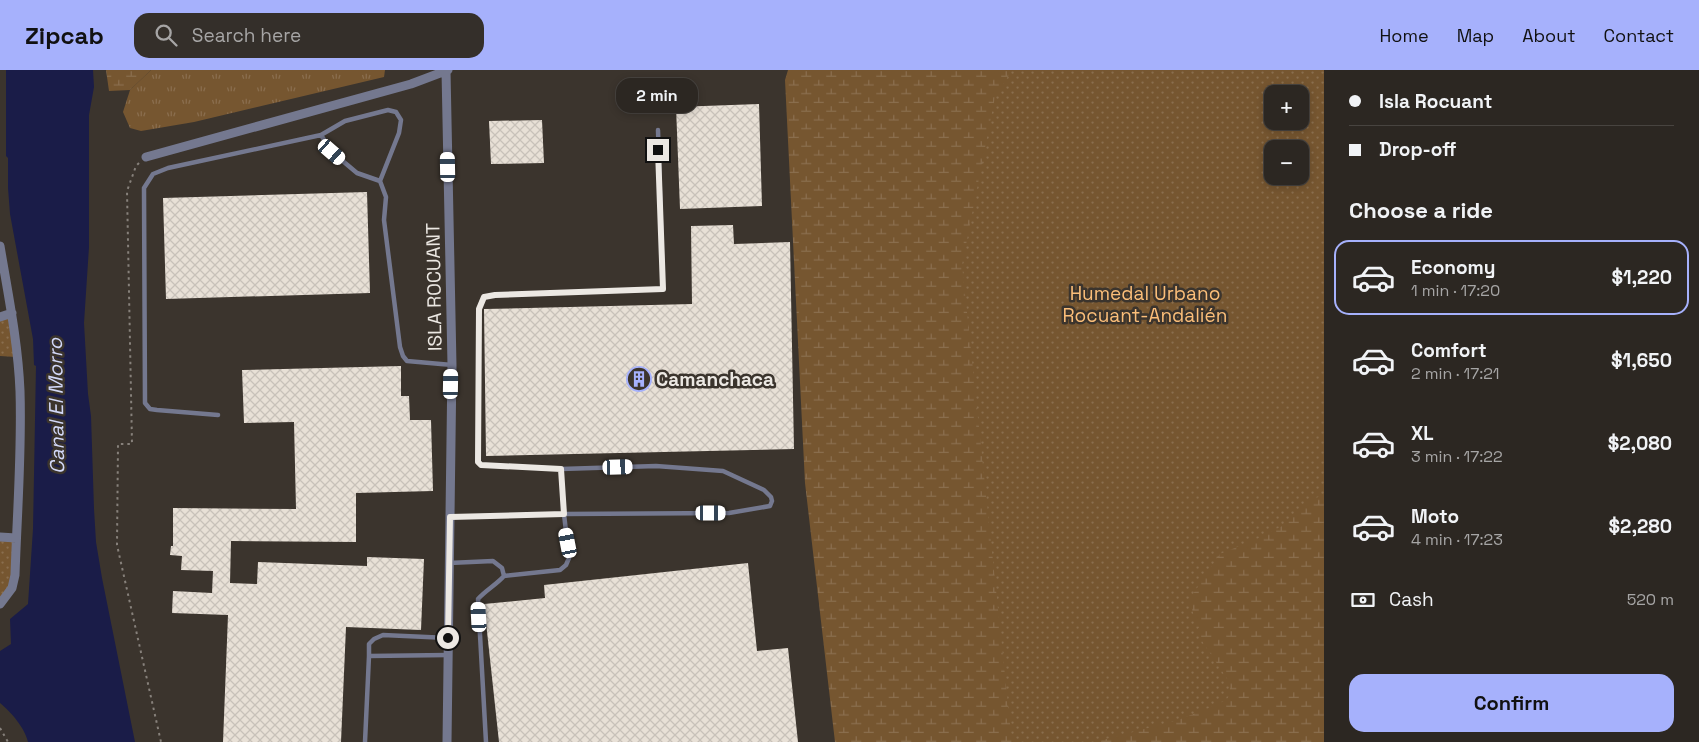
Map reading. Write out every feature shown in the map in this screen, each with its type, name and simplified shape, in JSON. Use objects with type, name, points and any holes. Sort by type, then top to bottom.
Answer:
[{"type":"street","name":"ISLA ROCUANT","points":[[146,157],[410,84],[447,70],[452,365],[447,742]]},
{"type":"street","points":[[0,246],[12,313],[20,390],[14,581],[8,594],[0,604]]},
{"type":"street","points":[[0,317],[12,313]]},
{"type":"street","points":[[0,537],[16,538]]},
{"type":"lane","points":[[218,416],[150,409],[145,403],[144,188],[153,174],[168,168],[321,135],[345,121],[388,110],[396,112],[401,120],[399,134],[380,181],[386,197],[384,220],[400,348],[407,361],[452,365]]},
{"type":"lane","points":[[450,517],[729,513],[770,506],[771,496],[764,490],[723,471],[656,466],[561,469],[481,465],[478,462],[479,309],[484,297],[495,295],[663,289],[658,130]]},
{"type":"lane","points":[[321,135],[332,152],[357,174],[380,181]]},
{"type":"lane","points":[[486,742],[478,599],[484,592],[498,584],[504,576],[560,570],[566,564],[569,558],[561,469]]},
{"type":"lane","points":[[449,563],[493,561],[502,568],[504,576]]},
{"type":"lane","points":[[365,742],[369,644],[374,639],[383,635],[448,638]]},
{"type":"lane","points":[[370,656],[448,655]]},
{"type":"path","points":[[146,157],[136,166],[127,191],[132,444],[118,444],[117,544],[161,742]]},
{"type":"path","points":[[0,728],[8,742]]},
{"type":"green space","points":[[106,70],[151,70],[130,90],[109,91]]},
{"type":"green space","points":[[151,70],[385,70],[384,77],[194,122],[141,131],[130,128],[123,112],[130,90]]},
{"type":"green space","points":[[788,70],[1324,70],[1324,742],[835,742],[805,483],[785,80]]},
{"type":"green space","name":"Humedal Urbano Rocuant-Andalién","points":[[1012,70],[1324,70],[1324,495],[1310,500],[1286,524],[1259,538],[1220,554],[1189,600],[1202,641],[1230,683],[1230,695],[1226,700],[1175,721],[1095,742],[1014,742],[1011,733],[962,265],[995,97]]},
{"type":"green space","points":[[11,314],[16,357],[0,356],[0,318]]},
{"type":"green space","points":[[0,539],[14,539],[13,580],[0,602]]},
{"type":"water","name":"Canal El Morro","points":[[6,70],[93,70],[94,87],[89,115],[89,247],[84,323],[91,416],[96,542],[135,742],[28,742],[24,731],[17,721],[0,703],[0,651],[11,644],[10,619],[28,604],[33,529],[36,366],[34,365],[33,339],[10,214],[8,158],[6,156]]},
{"type":"building","points":[[759,104],[762,206],[680,209],[676,107]]},
{"type":"building","points":[[542,120],[544,163],[491,164],[489,121]]},
{"type":"building","points":[[367,192],[370,293],[166,299],[163,198]]},
{"type":"building","name":"Camanchaca","points":[[733,225],[734,244],[790,242],[794,449],[486,456],[484,309],[692,304],[691,226]]},
{"type":"building","points":[[401,366],[401,396],[409,396],[410,420],[431,420],[433,491],[356,493],[356,542],[231,541],[230,583],[257,584],[258,562],[367,566],[367,557],[424,559],[421,630],[346,627],[341,742],[223,742],[228,615],[172,613],[173,591],[212,593],[213,571],[181,570],[182,556],[170,555],[171,546],[173,546],[173,508],[296,509],[294,422],[244,423],[242,370]]},
{"type":"building","points":[[748,563],[757,651],[788,648],[798,742],[499,742],[484,604],[545,598],[544,585]]},
{"type":"place","name":"Camanchaca","points":[[639,379]]},
{"type":"route","points":[[448,638],[450,517],[564,514],[561,469],[481,465],[478,462],[479,309],[484,297],[495,295],[663,289],[658,150]]}]
